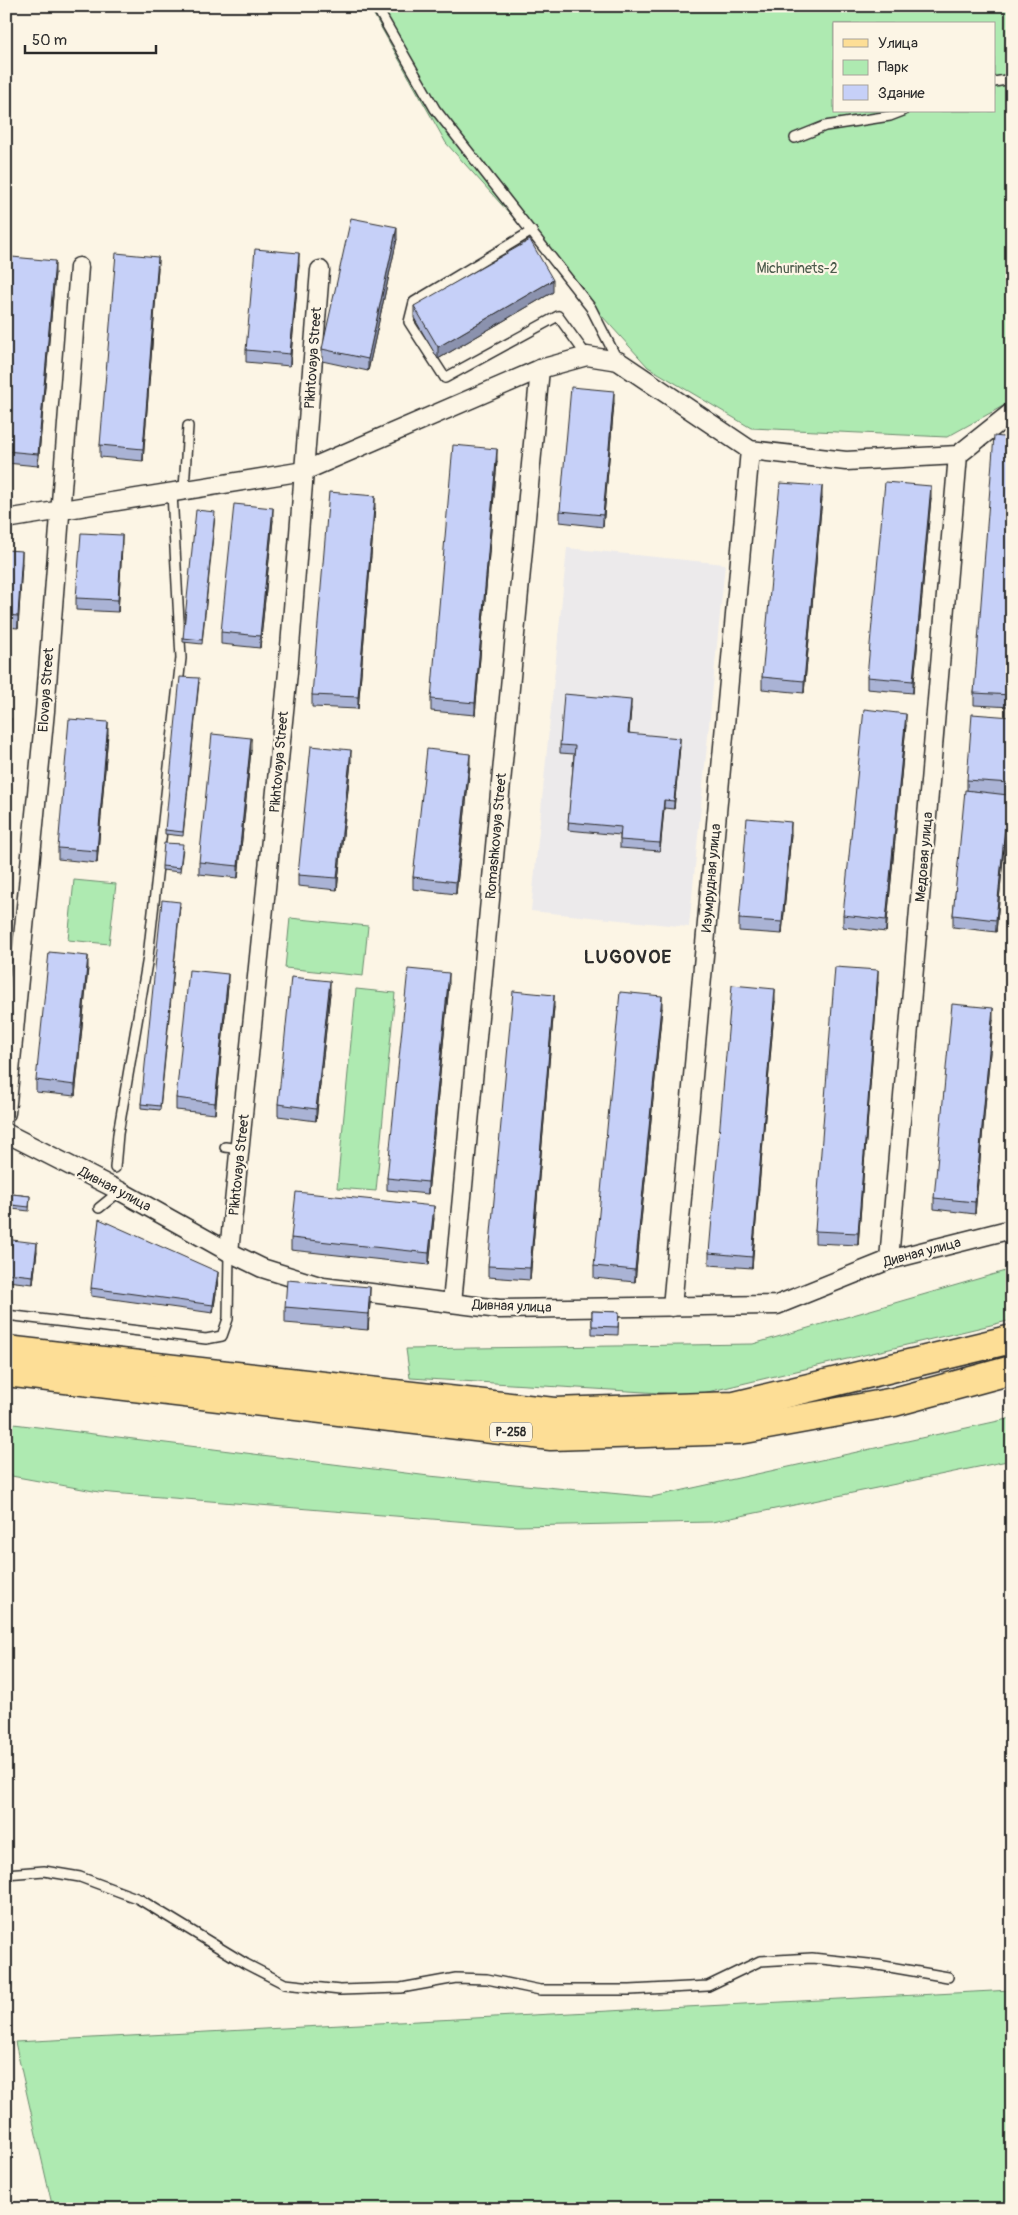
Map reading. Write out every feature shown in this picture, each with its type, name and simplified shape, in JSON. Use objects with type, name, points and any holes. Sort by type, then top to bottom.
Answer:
[{"type":"main road","points":[[6,1350],[554,1412],[734,1406],[1012,1338]]},
{"type":"main road","name":"Р-258","points":[[6,1372],[552,1436],[738,1430],[894,1402],[1012,1370]]},
{"type":"street","name":"Elovaya Street","points":[[6,1113],[42,739],[79,267]]},
{"type":"street","name":"Pikhtovaya Street","points":[[230,1252],[233,1148],[286,692],[320,270]]},
{"type":"street","points":[[6,519],[304,471],[540,369],[587,356],[618,361],[750,450],[846,461],[958,455],[1012,412]]},
{"type":"street","name":"Romashkovaya Street","points":[[452,1303],[540,369]]},
{"type":"street","name":"Изумрудная улица","points":[[672,1306],[750,450]]},
{"type":"street","name":"Медовая улица","points":[[889,1260],[958,455]]},
{"type":"street","name":"Дивная улица","points":[[6,1133],[120,1191],[262,1268],[323,1287],[499,1309],[777,1305],[889,1260],[1012,1228]]},
{"type":"lane","points":[[376,6],[435,109],[591,308],[618,361]]},
{"type":"lane","points":[[996,82],[1012,79]]},
{"type":"lane","points":[[794,138],[825,126],[890,116],[900,112]]},
{"type":"lane","points":[[532,231],[414,302],[409,322],[445,378],[558,316],[587,356]]},
{"type":"lane","points":[[115,1168],[118,1134],[148,957],[181,658],[178,491],[188,426]]},
{"type":"lane","points":[[99,1208],[120,1191]]},
{"type":"lane","points":[[6,1315],[206,1338],[222,1336],[228,1318],[230,1252]]},
{"type":"lane","points":[[6,1874],[44,1871],[80,1877],[139,1899],[246,1964],[285,1984],[340,1990],[401,1988],[456,1978],[487,1979],[540,1990],[630,1990],[708,1986],[760,1961],[812,1958],[878,1965],[948,1977]]},
{"type":"shaded area","points":[[567,548],[725,564],[689,927],[531,911]]},
{"type":"green space","name":"Michurinets-2","points":[[369,6],[1012,6],[1012,401],[947,437],[751,428],[648,367],[446,143]]},
{"type":"green space","points":[[74,880],[116,884],[109,944],[68,940]]},
{"type":"green space","points":[[290,918],[368,926],[363,976],[285,968]]},
{"type":"green space","points":[[356,989],[395,993],[376,1191],[337,1188]]},
{"type":"green space","points":[[1012,1269],[1012,1320],[695,1395],[410,1378],[406,1349],[753,1344]]},
{"type":"green space","points":[[1012,1418],[1012,1460],[712,1522],[518,1526],[99,1492],[6,1475],[6,1423],[429,1476],[652,1497]]},
{"type":"green space","points":[[1012,1990],[1012,2209],[53,2209],[15,2042]]},
{"type":"building","points":[[351,218],[397,227],[368,359],[322,349]]},
{"type":"building","points":[[530,240],[553,280],[438,347],[414,306]]},
{"type":"building","points":[[255,249],[299,253],[290,354],[246,350]]},
{"type":"building","points":[[116,253],[158,257],[143,449],[100,445]]},
{"type":"building","points":[[12,257],[55,261],[38,454],[6,451],[6,322]]},
{"type":"building","points":[[571,387],[614,391],[603,515],[560,511]]},
{"type":"building","points":[[994,436],[1012,438],[1012,695],[974,693]]},
{"type":"building","points":[[453,445],[497,449],[475,703],[431,699]]},
{"type":"building","points":[[885,482],[931,486],[913,681],[867,677]]},
{"type":"building","points":[[780,483],[822,486],[804,681],[762,677]]},
{"type":"building","points":[[329,492],[375,496],[358,697],[312,695]]},
{"type":"building","points":[[234,504],[273,508],[260,636],[221,632]]},
{"type":"building","points":[[196,510],[215,512],[202,640],[183,638]]},
{"type":"building","points":[[81,533],[122,535],[118,600],[76,598]]},
{"type":"building","points":[[6,550],[22,551],[18,616],[6,615]]},
{"type":"building","points":[[180,677],[199,678],[183,832],[165,830]]},
{"type":"building","points":[[564,694],[631,700],[628,733],[680,738],[674,801],[664,800],[660,843],[620,840],[621,827],[568,822],[575,746],[560,745]]},
{"type":"building","points":[[864,709],[906,714],[886,920],[843,915]]},
{"type":"building","points":[[972,714],[1012,717],[1010,783],[967,780]]},
{"type":"building","points":[[6,717],[11,718],[6,760]]},
{"type":"building","points":[[69,719],[108,722],[97,851],[58,848]]},
{"type":"building","points":[[212,734],[251,738],[238,866],[199,862]]},
{"type":"building","points":[[311,746],[351,750],[337,878],[298,875]]},
{"type":"building","points":[[427,749],[470,754],[456,882],[413,877]]},
{"type":"building","points":[[965,790],[1008,795],[996,920],[953,915]]},
{"type":"building","points":[[747,818],[791,822],[782,922],[739,919]]},
{"type":"building","points":[[164,843],[183,844],[180,868],[162,866]]},
{"type":"building","points":[[162,900],[180,902],[160,1106],[141,1104]]},
{"type":"building","points":[[49,952],[88,956],[75,1085],[36,1080]]},
{"type":"building","points":[[835,967],[878,970],[858,1233],[815,1231]]},
{"type":"building","points":[[408,969],[449,973],[428,1182],[387,1178]]},
{"type":"building","points":[[189,970],[228,974],[215,1103],[176,1098]]},
{"type":"building","points":[[291,977],[330,981],[316,1109],[278,1104]]},
{"type":"building","points":[[732,985],[775,989],[752,1257],[709,1253]]},
{"type":"building","points":[[513,991],[554,995],[530,1268],[488,1266]]},
{"type":"building","points":[[620,992],[662,996],[635,1270],[594,1266]]},
{"type":"building","points":[[952,1004],[993,1008],[975,1202],[934,1198]]},
{"type":"building","points":[[296,1192],[434,1206],[429,1253],[291,1238]]},
{"type":"building","points":[[12,1194],[30,1196],[29,1207],[12,1205]]},
{"type":"building","points":[[99,1219],[218,1272],[213,1305],[91,1288]]},
{"type":"building","points":[[12,1240],[37,1243],[33,1276],[7,1273]]},
{"type":"building","points":[[287,1280],[370,1287],[368,1314],[285,1307]]},
{"type":"building","points":[[592,1311],[619,1312],[618,1327],[592,1326]]},
{"type":"district","name":"LUGOVOE","points":[[628,957]]}]
